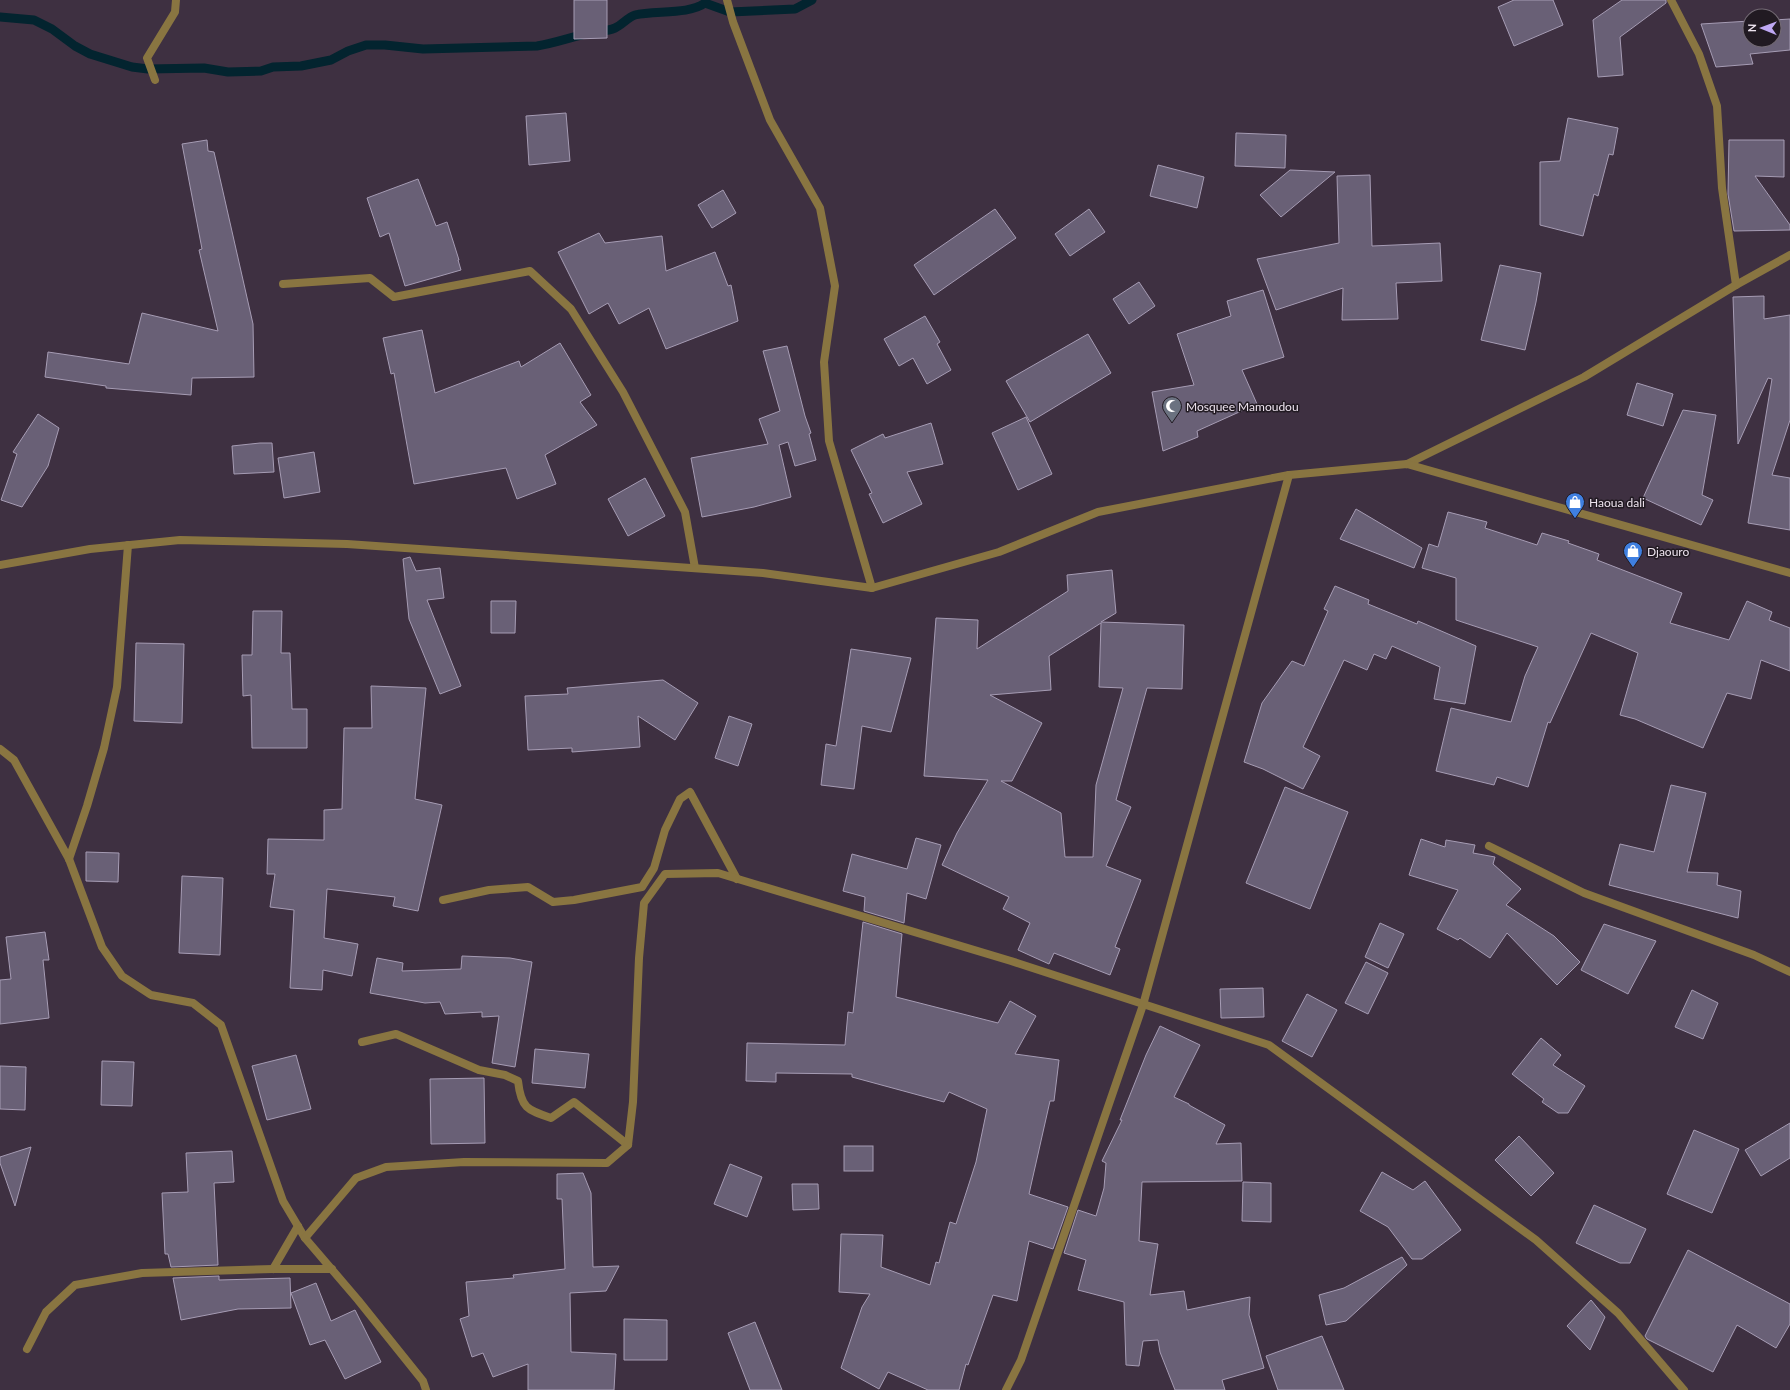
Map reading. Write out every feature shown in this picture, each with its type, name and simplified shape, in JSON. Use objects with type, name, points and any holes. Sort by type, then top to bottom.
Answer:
[{"type":"street","points":[[155,80],[147,58],[175,12],[176,0]]},
{"type":"street","points":[[1670,0],[1699,54],[1717,106],[1722,188],[1736,285]]},
{"type":"street","points":[[727,1],[733,22],[770,120],[820,208],[835,286],[824,362],[829,441],[872,588]]},
{"type":"street","points":[[0,565],[90,549],[180,540],[347,544],[763,573],[872,588],[999,552],[1098,512],[1289,475],[1407,464],[1584,377],[1736,285],[1790,255]]},
{"type":"street","points":[[283,284],[370,278],[394,297],[530,272],[571,309],[623,392],[685,512],[695,568]]},
{"type":"street","points":[[1407,464],[1790,573]]},
{"type":"street","points":[[1006,1390],[1021,1360],[1144,1005],[1289,475]]},
{"type":"street","points":[[69,859],[102,755],[117,686],[128,545]]},
{"type":"street","points":[[0,749],[14,760],[69,859],[102,947],[122,976],[151,995],[193,1003],[221,1025],[283,1201],[305,1238],[423,1381],[426,1390]]},
{"type":"street","points":[[444,900],[488,890],[528,887],[552,902],[574,900],[642,886],[654,868],[665,830],[680,799],[690,792],[737,879]]},
{"type":"street","points":[[1489,846],[1584,892],[1754,955],[1790,972]]},
{"type":"street","points":[[305,1238],[356,1178],[386,1167],[464,1162],[607,1163],[628,1145],[633,1102],[639,958],[644,903],[665,874],[718,873],[1011,961],[1269,1045],[1536,1240],[1618,1313],[1684,1390]]},
{"type":"street","points":[[362,1042],[396,1034],[479,1070],[505,1075],[518,1081],[519,1096],[530,1111],[551,1118],[574,1102],[628,1145]]},
{"type":"street","points":[[272,1269],[298,1226]]},
{"type":"street","points":[[27,1349],[46,1312],[75,1285],[142,1274],[272,1269],[332,1269]]},
{"type":"building","points":[[574,0],[607,0],[607,38],[574,39]]},
{"type":"building","points":[[1514,0],[1553,0],[1563,25],[1514,46],[1498,7]]},
{"type":"building","points":[[1622,0],[1666,0],[1666,3],[1620,37],[1623,75],[1598,77],[1593,20]]},
{"type":"building","points":[[1790,19],[1790,50],[1750,54],[1753,64],[1716,67],[1701,24],[1742,21],[1742,48],[1782,48],[1782,20]]},
{"type":"building","points":[[566,113],[570,161],[529,165],[526,116]]},
{"type":"building","points":[[1568,118],[1618,128],[1613,155],[1609,154],[1598,196],[1594,194],[1583,236],[1540,225],[1540,162],[1560,161]]},
{"type":"building","points":[[1236,133],[1286,135],[1285,168],[1235,166]]},
{"type":"building","points":[[207,140],[208,151],[214,152],[253,324],[254,377],[192,378],[191,395],[106,388],[106,386],[45,377],[48,352],[129,364],[142,313],[218,331],[199,250],[202,249],[182,144]]},
{"type":"building","points":[[1729,140],[1784,140],[1784,177],[1755,176],[1790,225],[1790,230],[1734,231],[1728,194]]},
{"type":"building","points":[[1158,165],[1204,177],[1197,208],[1150,196]]},
{"type":"building","points":[[1290,170],[1335,172],[1281,217],[1260,195]]},
{"type":"building","points":[[1370,175],[1372,246],[1440,243],[1442,281],[1396,283],[1398,319],[1342,320],[1343,288],[1276,310],[1257,259],[1339,243],[1337,176]]},
{"type":"building","points":[[418,179],[436,226],[447,222],[461,270],[405,286],[389,233],[380,237],[367,198]]},
{"type":"building","points":[[723,190],[736,213],[712,228],[698,205]]},
{"type":"building","points":[[995,209],[1016,238],[934,295],[914,265]]},
{"type":"building","points":[[1089,209],[1105,232],[1070,256],[1055,234]]},
{"type":"building","points":[[599,233],[605,243],[662,236],[666,271],[715,252],[728,286],[731,285],[738,321],[666,349],[649,308],[619,324],[608,303],[589,314],[558,252]]},
{"type":"building","points":[[1500,265],[1541,273],[1525,350],[1481,340]]},
{"type":"building","points":[[1139,282],[1155,306],[1129,324],[1113,299]]},
{"type":"building","points":[[1263,290],[1284,357],[1242,370],[1257,404],[1197,431],[1198,437],[1163,451],[1152,392],[1194,385],[1177,334],[1231,316],[1227,301]]},
{"type":"building","points":[[1764,296],[1764,319],[1790,315],[1790,420],[1772,475],[1790,478],[1790,530],[1748,523],[1772,379],[1768,378],[1738,444],[1733,297]]},
{"type":"building","points":[[925,316],[940,342],[937,344],[951,370],[927,384],[913,358],[899,366],[884,339]]},
{"type":"building","points":[[422,330],[435,393],[519,361],[521,367],[560,343],[591,395],[580,402],[597,425],[545,455],[556,484],[517,499],[506,468],[414,484],[394,373],[391,374],[383,338]]},
{"type":"building","points":[[1088,334],[1111,373],[1030,422],[1006,381]]},
{"type":"building","points":[[787,346],[805,416],[811,433],[809,434],[816,460],[795,466],[788,442],[779,445],[791,497],[754,507],[702,517],[691,458],[768,444],[759,419],[780,411],[763,351]]},
{"type":"building","points":[[1637,383],[1673,394],[1663,426],[1627,415]]},
{"type":"building","points":[[1683,410],[1716,415],[1702,495],[1713,500],[1701,525],[1643,498]]},
{"type":"building","points":[[38,414],[59,428],[48,466],[22,507],[1,500],[17,454],[13,452]]},
{"type":"building","points":[[1026,417],[1052,474],[1018,490],[992,433]]},
{"type":"building","points":[[931,423],[943,464],[907,472],[922,504],[883,523],[869,494],[872,493],[851,450],[883,434],[885,438]]},
{"type":"building","points":[[272,443],[274,472],[234,474],[232,446]]},
{"type":"building","points":[[314,452],[320,492],[284,498],[278,458]]},
{"type":"building","points":[[645,478],[665,516],[628,536],[608,499]]},
{"type":"building","points":[[1356,509],[1422,548],[1414,568],[1340,539]]},
{"type":"building","points":[[1448,512],[1487,522],[1485,528],[1537,545],[1542,533],[1569,541],[1568,543],[1599,554],[1597,560],[1682,593],[1670,623],[1729,640],[1747,601],[1772,612],[1769,620],[1790,628],[1790,671],[1761,660],[1751,699],[1727,693],[1703,748],[1635,719],[1620,715],[1638,653],[1591,633],[1550,723],[1548,722],[1528,787],[1497,777],[1494,785],[1436,771],[1451,708],[1511,722],[1525,676],[1538,647],[1456,620],[1456,578],[1422,568],[1429,544],[1438,547]]},
{"type":"building","points":[[410,557],[416,571],[440,568],[444,598],[427,600],[461,686],[440,694],[409,619],[403,559]]},
{"type":"building","points":[[1112,570],[1116,613],[1101,622],[1184,625],[1182,689],[1147,688],[1116,800],[1131,807],[1106,866],[1141,880],[1115,947],[1120,949],[1110,975],[1054,953],[1049,964],[1018,950],[1030,923],[1003,909],[1009,897],[942,865],[957,833],[988,780],[924,776],[936,618],[978,620],[977,649],[1068,591],[1067,575]],"holes":[[[1101,623],[1099,687],[1123,688],[1096,785],[1093,857],[1065,857],[1061,813],[1001,781],[1012,781],[1042,723],[990,695],[1051,690],[1049,656]]]},
{"type":"building","points":[[1335,586],[1369,600],[1368,604],[1417,624],[1418,621],[1476,646],[1465,704],[1434,699],[1440,667],[1392,646],[1386,659],[1374,654],[1367,670],[1344,660],[1303,747],[1320,756],[1303,789],[1263,769],[1244,762],[1262,703],[1292,661],[1304,666],[1328,611],[1324,609]]},
{"type":"building","points":[[491,601],[516,601],[515,633],[491,633]]},
{"type":"building","points":[[253,611],[282,611],[281,653],[290,653],[292,709],[307,709],[307,748],[252,748],[251,695],[243,696],[242,655],[252,655]]},
{"type":"building","points":[[136,643],[184,644],[182,723],[134,721]]},
{"type":"building","points":[[851,649],[911,658],[891,732],[862,726],[854,789],[821,785],[826,744],[836,746]]},
{"type":"building","points":[[663,680],[698,703],[675,740],[638,716],[640,747],[572,752],[572,748],[528,750],[525,696],[568,694],[567,688]]},
{"type":"building","points":[[371,686],[426,688],[415,799],[442,805],[418,911],[393,906],[395,897],[327,889],[324,938],[358,944],[352,976],[323,970],[322,990],[290,988],[294,910],[270,907],[275,874],[267,874],[268,839],[324,840],[324,810],[342,809],[344,728],[372,728]]},
{"type":"building","points":[[729,716],[752,724],[738,766],[715,758]]},
{"type":"building","points":[[1671,785],[1706,793],[1687,872],[1718,873],[1717,885],[1741,891],[1738,918],[1609,885],[1620,844],[1654,852]]},
{"type":"building","points":[[1285,787],[1348,812],[1310,909],[1246,883]]},
{"type":"building","points":[[916,838],[941,845],[926,899],[907,893],[904,923],[864,911],[865,897],[843,891],[852,854],[907,869]]},
{"type":"building","points":[[1421,839],[1445,847],[1446,840],[1475,845],[1473,853],[1495,857],[1493,864],[1521,889],[1506,905],[1554,936],[1580,962],[1557,985],[1507,933],[1490,958],[1460,938],[1458,940],[1437,929],[1458,890],[1409,875]]},
{"type":"building","points":[[86,852],[119,853],[118,882],[86,881]]},
{"type":"building","points":[[182,876],[223,878],[220,955],[179,953]]},
{"type":"building","points":[[863,922],[902,934],[896,997],[998,1023],[1010,1001],[1036,1016],[1015,1054],[1059,1060],[1054,1101],[1050,1101],[1029,1194],[1068,1207],[1053,1249],[1029,1241],[1017,1301],[993,1295],[968,1365],[966,1364],[959,1390],[928,1390],[888,1372],[879,1389],[841,1368],[862,1307],[870,1294],[839,1292],[841,1234],[883,1235],[881,1267],[930,1285],[936,1262],[939,1263],[950,1222],[956,1224],[976,1162],[987,1109],[949,1092],[944,1102],[852,1077],[852,1074],[776,1073],[776,1082],[746,1081],[747,1043],[845,1045],[848,1012],[853,1013]]},
{"type":"building","points":[[1380,923],[1404,934],[1388,968],[1365,957]]},
{"type":"building","points":[[1604,924],[1656,941],[1628,994],[1581,970]]},
{"type":"building","points":[[45,932],[49,960],[43,960],[49,1018],[0,1024],[0,980],[11,979],[6,937]]},
{"type":"building","points":[[462,956],[510,958],[532,962],[515,1067],[492,1063],[499,1016],[482,1017],[482,1012],[445,1014],[440,1002],[425,1003],[370,993],[377,958],[403,963],[402,971],[461,969]]},
{"type":"building","points":[[1366,962],[1388,973],[1368,1014],[1345,1003]]},
{"type":"building","points":[[1263,988],[1264,1017],[1221,1018],[1220,989]]},
{"type":"building","points":[[1692,990],[1718,1003],[1703,1039],[1675,1027]]},
{"type":"building","points":[[1307,994],[1337,1010],[1312,1057],[1282,1041]]},
{"type":"building","points":[[1160,1026],[1200,1045],[1174,1097],[1225,1125],[1216,1144],[1241,1143],[1242,1181],[1142,1182],[1139,1241],[1158,1244],[1150,1295],[1184,1291],[1187,1310],[1250,1297],[1249,1315],[1264,1368],[1222,1380],[1225,1390],[1175,1390],[1160,1352],[1158,1340],[1143,1341],[1139,1366],[1126,1365],[1124,1302],[1078,1290],[1086,1260],[1064,1253],[1078,1210],[1096,1216],[1104,1188],[1106,1163],[1102,1161],[1122,1120],[1120,1120],[1146,1055]]},
{"type":"building","points":[[1541,1038],[1561,1055],[1553,1065],[1585,1086],[1568,1113],[1558,1113],[1542,1102],[1544,1099],[1512,1074]]},
{"type":"building","points":[[535,1049],[589,1054],[585,1088],[532,1083]]},
{"type":"building","points":[[296,1055],[311,1109],[267,1120],[252,1066]]},
{"type":"building","points":[[102,1061],[134,1062],[132,1106],[101,1105]]},
{"type":"building","points":[[0,1066],[26,1067],[25,1110],[0,1109]]},
{"type":"building","points":[[484,1078],[485,1143],[431,1144],[430,1079]]},
{"type":"building","points":[[1790,1123],[1790,1158],[1761,1176],[1745,1150]]},
{"type":"building","points":[[1694,1130],[1739,1149],[1712,1213],[1667,1194]]},
{"type":"building","points":[[1519,1136],[1554,1173],[1531,1196],[1495,1160]]},
{"type":"building","points":[[844,1146],[873,1146],[873,1171],[844,1171]]},
{"type":"building","points":[[31,1147],[15,1206],[0,1163],[0,1157]]},
{"type":"building","points":[[232,1151],[234,1182],[214,1183],[218,1265],[171,1267],[168,1254],[165,1254],[162,1193],[188,1192],[186,1153]]},
{"type":"building","points":[[730,1164],[762,1177],[747,1217],[714,1204]]},
{"type":"building","points":[[1382,1172],[1413,1190],[1425,1181],[1461,1230],[1422,1259],[1412,1259],[1388,1227],[1360,1211]]},
{"type":"building","points":[[583,1173],[591,1193],[593,1267],[619,1266],[606,1291],[570,1293],[571,1352],[616,1354],[614,1390],[528,1390],[528,1364],[493,1377],[483,1353],[472,1357],[460,1319],[469,1316],[466,1282],[514,1278],[513,1275],[565,1269],[562,1199],[557,1199],[557,1174]]},
{"type":"building","points":[[1243,1182],[1271,1183],[1271,1222],[1242,1221]]},
{"type":"building","points":[[792,1184],[818,1184],[819,1209],[793,1210]]},
{"type":"building","points":[[1594,1205],[1646,1229],[1630,1263],[1620,1263],[1576,1243]]},
{"type":"building","points":[[1688,1250],[1790,1304],[1790,1324],[1776,1348],[1737,1325],[1713,1372],[1647,1339],[1645,1336]]},
{"type":"building","points":[[1402,1257],[1407,1265],[1346,1321],[1326,1325],[1319,1295],[1344,1288]]},
{"type":"building","points":[[219,1276],[219,1280],[290,1278],[291,1308],[238,1309],[181,1320],[173,1278]]},
{"type":"building","points":[[316,1283],[331,1321],[355,1310],[381,1362],[345,1379],[325,1340],[310,1345],[291,1293]]},
{"type":"building","points":[[1591,1300],[1605,1317],[1590,1350],[1567,1326]]},
{"type":"building","points":[[624,1319],[667,1320],[667,1360],[624,1360]]},
{"type":"building","points":[[755,1322],[782,1390],[750,1390],[728,1333]]},
{"type":"building","points":[[1322,1336],[1344,1390],[1278,1390],[1266,1356]]},
{"type":"waterway","points":[[0,17],[34,20],[52,29],[75,46],[90,54],[132,67],[148,69],[204,68],[228,72],[261,71],[273,67],[301,66],[331,60],[348,51],[366,45],[385,45],[423,49],[537,46],[612,29],[618,27],[630,17],[635,15],[681,11],[698,7],[705,3],[730,12],[795,9],[812,0]]},
{"type":"place","name":"Mosquee Mamoudou","points":[[1172,423]]},
{"type":"place","name":"Haoua dali","points":[[1575,519]]},
{"type":"place","name":"Djaouro","points":[[1633,568]]}]
